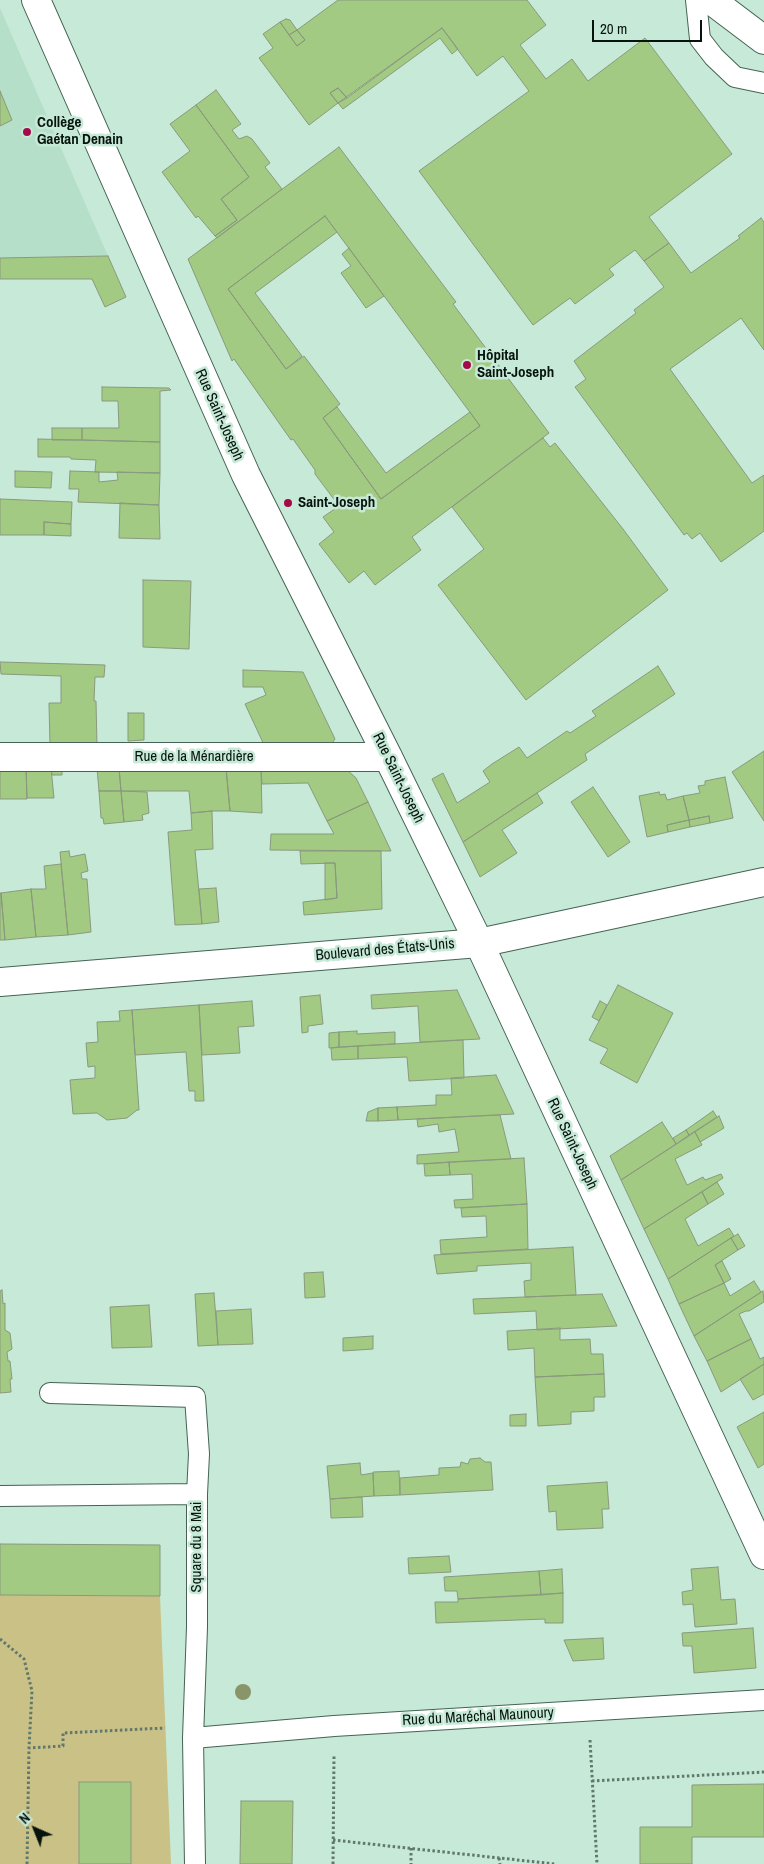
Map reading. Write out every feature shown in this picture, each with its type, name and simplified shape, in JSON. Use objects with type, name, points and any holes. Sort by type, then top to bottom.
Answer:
[{"type":"street","name":"Rue Saint-Joseph","points":[[36,0],[246,475],[479,942],[764,1555]]},
{"type":"street","points":[[711,0],[764,40]]},
{"type":"street","name":"Rue de la Ménardière","points":[[0,757],[388,757]]},
{"type":"street","name":"Boulevard des États-Unis","points":[[0,982],[479,942],[764,882]]},
{"type":"lane","points":[[696,0],[700,38],[714,57],[736,77],[764,82]]},
{"type":"lane","points":[[50,1393],[195,1397],[199,1454],[197,1494]]},
{"type":"lane","name":"Square du 8 Mai","points":[[0,1496],[197,1494],[197,1627],[193,1732],[195,1864]]},
{"type":"lane","name":"Rue du Maréchal Maunoury","points":[[193,1732],[334,1726],[764,1700]]},
{"type":"path","points":[[0,1639],[24,1659],[32,1691],[27,1864]]},
{"type":"path","points":[[588,1710],[597,1864]]},
{"type":"path","points":[[333,1864],[334,1726]]},
{"type":"path","points":[[29,1748],[63,1746],[63,1733],[193,1732]]},
{"type":"path","points":[[592,1781],[764,1772]]},
{"type":"path","points":[[333,1840],[555,1864]]},
{"type":"path","points":[[411,1848],[411,1864]]},
{"type":"path","points":[[499,1858],[500,1864]]},
{"type":"shaded area","name":"Collège Gaétan Denain","points":[[0,8],[108,256],[0,258]]},
{"type":"shaded area","points":[[0,1595],[160,1596],[171,1864],[0,1864]]},
{"type":"building","points":[[338,0],[527,0],[546,25],[520,45],[546,79],[572,59],[588,81],[645,38],[732,154],[649,217],[669,243],[644,261],[635,250],[609,269],[614,275],[575,304],[570,298],[533,325],[419,171],[529,91],[503,56],[477,76],[442,28],[347,98],[338,88],[330,93],[338,103],[309,125],[259,58],[273,48],[263,34],[280,22],[297,46],[305,40],[297,30]]},
{"type":"building","points":[[286,19],[290,20],[297,30],[289,35],[280,22]]},
{"type":"building","points":[[442,28],[458,49],[452,54],[440,38],[343,109],[338,103]]},
{"type":"building","points":[[297,30],[305,40],[297,46],[289,35]]},
{"type":"building","points":[[338,88],[347,98],[338,103],[330,93]]},
{"type":"building","points":[[216,90],[241,124],[232,130],[239,139],[247,136],[252,139],[270,163],[265,167],[282,189],[217,238],[215,236],[237,220],[221,199],[249,177],[196,105]]},
{"type":"building","points":[[0,91],[12,120],[0,126]]},
{"type":"building","points":[[196,105],[249,177],[221,199],[237,220],[215,236],[198,216],[196,218],[162,172],[190,151],[170,124]]},
{"type":"building","name":"Hôpital Saint-Joseph","points":[[339,147],[456,302],[453,304],[549,433],[412,537],[421,550],[375,585],[364,571],[349,583],[319,544],[334,532],[323,517],[339,506],[315,474],[315,470],[293,439],[291,440],[234,359],[232,361],[188,259]],"holes":[[[325,216],[480,426],[381,499],[323,418],[340,404],[304,356],[286,369],[228,289]]]},
{"type":"building","points":[[325,216],[337,232],[255,293],[302,356],[286,369],[228,289]]},
{"type":"building","points":[[761,218],[764,222],[764,350],[741,318],[670,369],[752,483],[764,475],[764,531],[721,562],[700,533],[692,539],[687,533],[684,535],[575,387],[586,379],[574,361],[636,313],[634,310],[664,287],[644,261],[669,243],[691,273],[740,238],[738,236]]},
{"type":"building","points":[[349,248],[384,296],[366,308],[341,273],[351,266],[342,254]]},
{"type":"building","points":[[108,256],[126,297],[105,307],[92,279],[0,279],[0,258]]},
{"type":"building","points":[[102,387],[169,388],[171,390],[160,391],[160,442],[82,440],[82,428],[119,428],[118,401],[102,401]]},
{"type":"building","points":[[337,407],[386,473],[470,412],[480,426],[381,499],[323,418]]},
{"type":"building","points":[[52,428],[82,428],[82,440],[52,440]]},
{"type":"building","points":[[543,438],[550,447],[555,443],[668,590],[526,700],[438,585],[484,549],[452,507]]},
{"type":"building","points":[[38,439],[160,442],[160,473],[95,472],[96,460],[71,459],[70,457],[38,457]]},
{"type":"building","points":[[15,471],[52,472],[51,488],[15,487]]},
{"type":"building","points":[[70,471],[99,472],[99,482],[118,480],[117,472],[160,473],[159,505],[78,502],[79,489],[69,489]]},
{"type":"building","points":[[0,499],[72,502],[71,524],[44,522],[44,535],[0,535]]},
{"type":"building","points":[[120,503],[159,505],[160,539],[119,538]]},
{"type":"building","points":[[44,522],[71,524],[71,536],[44,535]]},
{"type":"building","points":[[143,580],[191,581],[189,649],[143,647]]},
{"type":"building","points":[[0,662],[105,665],[104,677],[95,677],[94,701],[96,701],[97,746],[50,746],[49,703],[61,703],[61,676],[1,674]]},
{"type":"building","points":[[658,666],[675,694],[585,754],[587,760],[463,842],[432,779],[443,773],[457,803],[490,782],[483,771],[492,764],[519,747],[527,758],[567,731],[570,733],[596,716],[592,711]]},
{"type":"building","points":[[243,670],[303,672],[335,739],[330,746],[265,747],[245,704],[266,695],[263,687],[243,687]]},
{"type":"building","points":[[128,713],[144,713],[144,740],[128,741]]},
{"type":"building","points":[[764,751],[764,821],[732,772]]},
{"type":"building","points":[[0,768],[26,768],[27,799],[0,799]]},
{"type":"building","points":[[26,768],[51,768],[54,798],[27,798]]},
{"type":"building","points":[[51,768],[62,768],[62,775],[52,775]]},
{"type":"building","points":[[97,768],[119,768],[121,791],[99,791]]},
{"type":"building","points":[[119,768],[226,768],[230,811],[191,813],[189,791],[121,791]]},
{"type":"building","points":[[226,768],[261,768],[262,813],[230,811]]},
{"type":"building","points":[[261,768],[345,768],[356,778],[368,802],[327,821],[308,783],[262,784]]},
{"type":"building","points":[[725,777],[733,818],[710,823],[709,816],[689,820],[683,796],[700,793],[698,786],[705,785],[705,781]]},
{"type":"building","points":[[593,787],[630,842],[608,857],[571,802]]},
{"type":"building","points":[[99,791],[121,791],[124,822],[104,824],[103,818],[101,818]]},
{"type":"building","points":[[121,791],[147,792],[149,813],[142,815],[143,820],[124,822]]},
{"type":"building","points":[[659,792],[660,795],[665,794],[667,800],[683,796],[689,820],[667,825],[668,832],[647,837],[639,796]]},
{"type":"building","points":[[537,793],[543,803],[502,830],[517,853],[480,877],[463,842]]},
{"type":"building","points":[[368,802],[391,851],[270,850],[271,834],[334,834],[327,821]]},
{"type":"building","points":[[212,811],[213,849],[195,850],[202,924],[175,925],[168,832],[192,830],[191,813]]},
{"type":"building","points":[[709,816],[710,823],[690,827],[689,820]]},
{"type":"building","points":[[689,820],[690,827],[668,832],[667,825]]},
{"type":"building","points":[[69,851],[70,857],[85,854],[88,871],[81,873],[82,879],[87,879],[91,932],[68,935],[60,852]]},
{"type":"building","points":[[300,851],[381,851],[382,909],[304,915],[303,902],[337,898],[335,863],[301,864]]},
{"type":"building","points":[[325,863],[335,863],[337,898],[325,900]]},
{"type":"building","points":[[61,864],[68,935],[36,937],[31,889],[46,889],[44,866]]},
{"type":"building","points":[[216,888],[219,922],[202,924],[199,889]]},
{"type":"building","points":[[31,889],[36,937],[5,940],[1,893]]},
{"type":"building","points":[[1,893],[5,940],[0,940]]},
{"type":"building","points":[[618,985],[673,1013],[637,1083],[600,1063],[608,1049],[589,1040]]},
{"type":"building","points":[[457,990],[480,1039],[420,1042],[418,1006],[372,1009],[371,995]]},
{"type":"building","points":[[320,995],[323,1024],[308,1026],[308,1032],[302,1033],[300,997]]},
{"type":"building","points":[[252,1001],[254,1026],[238,1027],[240,1053],[202,1055],[199,1005]]},
{"type":"building","points":[[600,1001],[607,1005],[599,1021],[592,1017]]},
{"type":"building","points":[[199,1005],[204,1101],[195,1101],[195,1091],[189,1091],[186,1052],[135,1055],[132,1010]]},
{"type":"building","points":[[132,1010],[139,1110],[127,1118],[107,1120],[97,1113],[73,1114],[70,1080],[95,1078],[95,1066],[88,1067],[86,1043],[98,1042],[97,1022],[120,1021],[119,1011]]},
{"type":"building","points":[[357,1031],[357,1034],[395,1032],[395,1044],[339,1047],[339,1032]]},
{"type":"building","points":[[339,1032],[339,1047],[329,1048],[329,1033]]},
{"type":"building","points":[[463,1040],[464,1078],[409,1081],[407,1057],[358,1059],[358,1046]]},
{"type":"building","points":[[358,1046],[358,1059],[332,1060],[331,1048]]},
{"type":"building","points":[[496,1075],[514,1114],[398,1120],[397,1107],[436,1105],[436,1095],[452,1095],[451,1078]]},
{"type":"building","points":[[397,1107],[398,1120],[378,1121],[378,1108]]},
{"type":"building","points":[[378,1108],[378,1121],[366,1121],[368,1112]]},
{"type":"building","points":[[713,1111],[717,1117],[689,1135],[686,1130]]},
{"type":"building","points":[[500,1115],[511,1159],[417,1164],[417,1155],[459,1152],[455,1129],[439,1132],[438,1124],[418,1127],[417,1119]]},
{"type":"building","points":[[719,1116],[724,1128],[700,1142],[695,1132]]},
{"type":"building","points":[[662,1122],[676,1144],[621,1180],[610,1156]]},
{"type":"building","points":[[686,1130],[689,1135],[676,1144],[673,1138]]},
{"type":"building","points":[[695,1132],[702,1145],[675,1159],[687,1185],[703,1177],[705,1180],[721,1174],[723,1178],[644,1229],[621,1180]]},
{"type":"building","points":[[524,1158],[527,1204],[455,1208],[454,1200],[473,1199],[472,1174],[450,1175],[449,1162]]},
{"type":"building","points":[[449,1162],[450,1175],[425,1176],[424,1164]]},
{"type":"building","points":[[717,1182],[724,1194],[708,1204],[702,1192]]},
{"type":"building","points":[[702,1192],[708,1204],[685,1219],[698,1246],[729,1228],[734,1236],[668,1279],[644,1229]]},
{"type":"building","points":[[527,1204],[528,1249],[441,1254],[440,1240],[487,1237],[486,1216],[462,1217],[461,1208]]},
{"type":"building","points":[[738,1234],[745,1246],[738,1250],[731,1238]]},
{"type":"building","points":[[731,1238],[738,1250],[715,1265],[724,1283],[679,1304],[668,1279]]},
{"type":"building","points":[[573,1247],[576,1295],[525,1297],[524,1281],[531,1280],[531,1263],[477,1266],[477,1271],[437,1274],[434,1255]]},
{"type":"building","points":[[722,1261],[731,1279],[724,1283],[715,1265]]},
{"type":"building","points":[[323,1272],[325,1297],[305,1298],[304,1273]]},
{"type":"building","points":[[754,1281],[761,1292],[694,1336],[679,1304],[724,1283],[730,1296]]},
{"type":"building","points":[[2,1290],[3,1304],[5,1303],[5,1330],[10,1333],[12,1349],[7,1352],[12,1379],[10,1379],[11,1392],[0,1393],[0,1291]]},
{"type":"building","points":[[763,1291],[764,1302],[749,1311],[739,1314],[751,1339],[707,1361],[694,1336]]},
{"type":"building","points":[[214,1293],[218,1345],[198,1346],[195,1294]]},
{"type":"building","points":[[602,1294],[617,1326],[537,1330],[536,1311],[474,1314],[473,1299]]},
{"type":"building","points":[[149,1305],[152,1347],[112,1348],[110,1307]]},
{"type":"building","points":[[251,1309],[253,1344],[218,1345],[216,1311]]},
{"type":"building","points":[[560,1328],[560,1340],[590,1339],[591,1354],[603,1354],[604,1374],[535,1377],[534,1348],[508,1350],[507,1331]]},
{"type":"building","points":[[373,1336],[373,1349],[343,1351],[343,1338]]},
{"type":"building","points":[[751,1339],[760,1359],[764,1357],[764,1364],[721,1392],[707,1361]]},
{"type":"building","points":[[764,1364],[764,1394],[753,1400],[740,1379]]},
{"type":"building","points":[[604,1374],[605,1397],[594,1397],[594,1411],[571,1412],[571,1424],[538,1426],[535,1377]]},
{"type":"building","points":[[764,1412],[764,1464],[758,1468],[737,1427]]},
{"type":"building","points":[[526,1414],[526,1426],[510,1426],[510,1415]]},
{"type":"building","points":[[480,1458],[485,1462],[491,1462],[493,1490],[400,1495],[400,1478],[439,1475],[439,1468],[460,1467],[461,1462],[468,1464],[470,1459]]},
{"type":"building","points":[[360,1463],[361,1475],[373,1473],[374,1496],[330,1499],[327,1466]]},
{"type":"building","points":[[399,1471],[400,1495],[374,1496],[373,1472]]},
{"type":"building","points":[[607,1482],[609,1509],[602,1509],[603,1528],[557,1530],[556,1511],[549,1512],[547,1486]]},
{"type":"building","points":[[362,1497],[363,1517],[331,1518],[330,1499]]},
{"type":"building","points":[[0,1544],[160,1545],[160,1596],[0,1595]]},
{"type":"building","points":[[449,1556],[451,1572],[409,1574],[408,1558]]},
{"type":"building","points":[[718,1567],[721,1600],[735,1599],[737,1624],[695,1627],[693,1604],[683,1605],[682,1592],[693,1590],[691,1569]]},
{"type":"building","points":[[562,1569],[563,1593],[541,1595],[539,1571]]},
{"type":"building","points":[[539,1571],[541,1595],[458,1599],[457,1591],[445,1591],[444,1577]]},
{"type":"building","points":[[563,1593],[563,1623],[545,1623],[545,1619],[436,1623],[435,1602],[458,1602],[458,1599]]},
{"type":"building","points":[[753,1628],[756,1668],[694,1673],[692,1646],[683,1646],[682,1633]]},
{"type":"building","points":[[603,1638],[604,1659],[573,1661],[564,1640]]},
{"type":"building","points":[[79,1782],[131,1782],[131,1864],[79,1864]]},
{"type":"building","points":[[764,1784],[764,1837],[692,1837],[692,1864],[640,1864],[640,1827],[692,1827],[692,1785]]},
{"type":"building","points":[[241,1801],[293,1801],[292,1864],[240,1864]]},
{"type":"place","name":"Collège Gaétan Denain","points":[[27,132]]},
{"type":"place","name":"Hôpital Saint-Joseph","points":[[467,365]]},
{"type":"place","name":"Saint-Joseph","points":[[288,503]]}]
